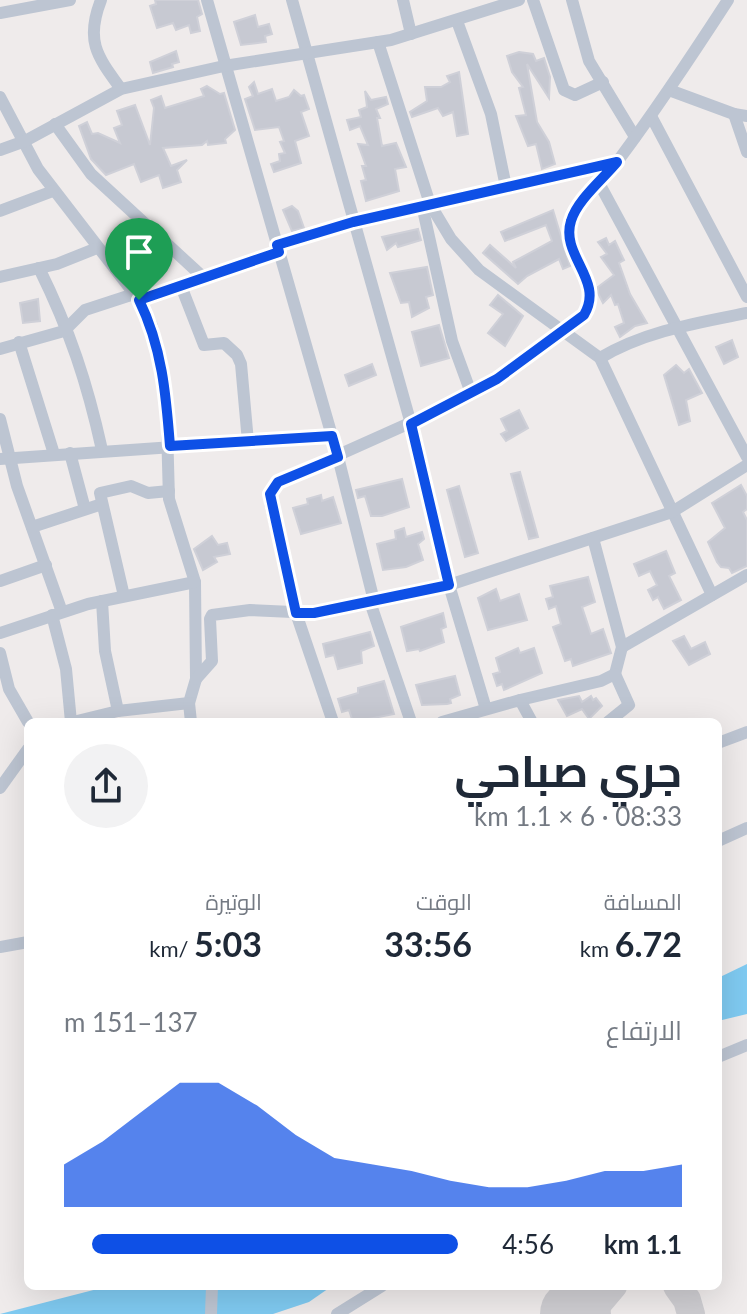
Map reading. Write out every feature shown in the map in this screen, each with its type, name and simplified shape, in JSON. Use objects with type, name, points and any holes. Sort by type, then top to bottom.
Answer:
[{"type":"street","points":[[0,13],[70,0]]},
{"type":"street","points":[[101,0],[92,36],[101,61],[121,89]]},
{"type":"street","points":[[207,0],[338,457],[372,602],[410,718]]},
{"type":"street","points":[[292,0],[411,424],[478,715],[520,700],[601,681],[615,674]]},
{"type":"street","points":[[403,0],[411,34]]},
{"type":"street","points":[[0,150],[25,141],[121,89],[224,66],[378,42],[457,21],[519,0]]},
{"type":"street","points":[[533,0],[564,90],[575,95],[603,82]]},
{"type":"street","points":[[572,0],[583,46],[635,137]]},
{"type":"street","points":[[332,718],[296,613],[270,494],[278,482],[411,424],[497,379],[584,315],[590,302],[589,282],[573,249],[569,232],[573,215],[651,116],[728,0]]},
{"type":"street","points":[[457,21],[491,114],[506,187]]},
{"type":"street","points":[[378,42],[426,204],[452,341],[471,393]]},
{"type":"street","points":[[669,90],[740,115],[747,152]]},
{"type":"street","points":[[0,97],[38,169],[136,297],[152,326],[160,355],[170,446],[169,491],[172,510],[195,582],[196,679],[189,703],[191,718]]},
{"type":"street","points":[[651,116],[747,297]]},
{"type":"street","points":[[55,124],[91,174],[204,278]]},
{"type":"street","points":[[0,349],[68,329],[85,310],[181,286],[353,222],[617,162]]},
{"type":"street","points":[[599,183],[747,457]]},
{"type":"street","points":[[0,211],[53,191]]},
{"type":"street","points":[[426,204],[463,255],[600,358],[712,595]]},
{"type":"street","points":[[0,277],[39,268],[97,248]]},
{"type":"street","points":[[39,268],[68,329],[88,387],[102,450]]},
{"type":"street","points":[[181,286],[204,345],[224,343],[237,355],[241,364],[248,442]]},
{"type":"street","points":[[600,358],[620,346],[678,327],[747,313]]},
{"type":"street","points":[[19,342],[54,454]]},
{"type":"street","points":[[0,419],[5,458],[46,565],[57,614],[72,718]]},
{"type":"street","points":[[5,458],[332,436]]},
{"type":"street","points":[[70,453],[85,509]]},
{"type":"street","points":[[196,679],[212,661],[212,615],[250,610],[314,613],[449,585],[672,512],[747,465]]},
{"type":"street","points":[[124,596],[100,493],[126,486],[148,493],[169,491]]},
{"type":"street","points":[[32,527],[102,504]]},
{"type":"street","points":[[593,538],[622,647],[615,674],[629,705],[613,718]]},
{"type":"street","points":[[0,581],[46,565]]},
{"type":"street","points":[[622,647],[747,575]]},
{"type":"street","points":[[0,633],[102,601],[195,582]]},
{"type":"street","points":[[102,601],[105,651],[118,711]]},
{"type":"street","points":[[0,653],[9,689],[26,718]]},
{"type":"street","points":[[520,700],[530,718]]},
{"type":"street","points":[[89,718],[118,711],[189,703]]},
{"type":"street","points":[[722,741],[747,732]]},
{"type":"street","points":[[0,788],[24,755]]},
{"type":"street","points":[[722,839],[747,828]]},
{"type":"street","points":[[0,947],[24,943]]},
{"type":"street","points":[[722,1055],[747,1045]]},
{"type":"street","points":[[211,1314],[212,1290]]},
{"type":"street","points":[[337,1314],[376,1290]]},
{"type":"water","points":[[747,964],[747,1014],[722,1020],[722,976]]},
{"type":"water","points":[[93,1290],[326,1290],[309,1302],[273,1314],[0,1314]]},
{"type":"building","points":[[155,0],[198,0],[202,14],[197,17],[200,31],[191,33],[189,25],[176,30],[173,23],[157,28],[150,6],[156,4]]},
{"type":"building","points":[[255,15],[258,27],[269,24],[272,34],[265,36],[266,42],[241,45],[234,22]]},
{"type":"building","points":[[176,51],[179,62],[153,73],[150,62]]},
{"type":"building","points":[[519,52],[533,54],[536,61],[544,58],[550,77],[549,98],[527,64],[537,122],[549,142],[555,164],[542,169],[536,144],[528,146],[516,116],[526,115],[519,88],[523,87],[512,72],[507,56]]},
{"type":"building","points":[[459,72],[468,134],[457,136],[453,112],[443,116],[438,108],[412,117],[410,112],[427,101],[425,87],[441,87],[450,82],[447,76]]},
{"type":"building","points":[[254,82],[258,94],[272,89],[276,101],[289,97],[294,90],[304,95],[309,109],[301,112],[309,136],[295,141],[301,163],[274,172],[271,164],[280,161],[279,154],[285,153],[280,142],[284,141],[279,127],[255,130],[245,99],[253,96],[249,87]]},
{"type":"building","points":[[207,86],[220,94],[224,93],[235,130],[225,139],[226,143],[208,145],[207,141],[202,145],[163,148],[171,166],[187,160],[177,170],[181,182],[163,188],[159,175],[141,182],[134,164],[106,175],[91,159],[79,126],[87,122],[92,134],[98,133],[120,143],[114,128],[122,125],[117,111],[135,105],[150,145],[154,108],[151,100],[161,96],[165,108],[204,96],[201,89]]},
{"type":"building","points":[[365,91],[371,100],[386,97],[388,104],[376,109],[380,118],[377,118],[382,146],[396,143],[406,167],[395,169],[399,191],[366,201],[361,181],[366,180],[362,166],[366,166],[358,144],[368,145],[360,126],[350,130],[347,120],[361,117],[359,110],[367,107]]},
{"type":"building","points":[[292,206],[298,211],[304,228],[292,231],[283,210]]},
{"type":"building","points":[[553,210],[570,266],[563,269],[559,259],[518,284],[483,253],[490,245],[516,268],[513,262],[552,241],[546,225],[505,241],[501,232]]},
{"type":"building","points":[[418,229],[421,240],[398,247],[396,243],[387,250],[382,237]]},
{"type":"building","points":[[606,238],[609,245],[615,241],[624,260],[619,263],[630,294],[647,323],[635,326],[620,337],[615,327],[624,323],[618,304],[615,305],[611,295],[603,303],[598,293],[598,287],[614,275],[601,257],[607,254],[598,242]]},
{"type":"building","points":[[427,267],[433,295],[426,297],[429,308],[412,317],[409,302],[401,303],[390,273]]},
{"type":"building","points":[[498,295],[523,316],[505,346],[488,333],[503,314],[490,305]]},
{"type":"building","points":[[38,299],[40,321],[23,323],[20,303]]},
{"type":"building","points":[[439,325],[449,358],[421,366],[412,332]]},
{"type":"building","points":[[732,340],[738,357],[724,364],[716,347]]},
{"type":"building","points":[[372,364],[376,375],[349,386],[345,375]]},
{"type":"building","points":[[676,365],[684,373],[689,369],[702,393],[686,400],[690,421],[679,425],[664,375]]},
{"type":"building","points":[[519,410],[528,428],[506,441],[501,434],[507,431],[501,419]]},
{"type":"building","points":[[520,472],[538,537],[529,539],[511,474]]},
{"type":"building","points":[[402,479],[409,507],[382,516],[371,516],[365,496],[358,498],[356,490]]},
{"type":"building","points":[[741,485],[747,496],[747,509],[743,512],[747,520],[747,566],[732,573],[717,562],[708,542],[725,528],[712,503]]},
{"type":"building","points":[[459,486],[478,553],[465,557],[447,490]]},
{"type":"building","points":[[321,495],[322,501],[333,497],[341,523],[301,534],[293,508],[308,504],[307,499]]},
{"type":"building","points":[[404,528],[406,537],[422,532],[424,539],[418,544],[423,560],[406,567],[383,570],[377,544],[396,539],[395,531]]},
{"type":"building","points":[[212,536],[218,545],[227,543],[230,554],[214,557],[217,562],[203,570],[194,549]]},
{"type":"building","points":[[666,551],[675,573],[669,576],[681,600],[664,609],[658,597],[653,600],[648,590],[657,585],[650,571],[639,576],[634,564]]},
{"type":"building","points":[[588,577],[595,602],[582,607],[591,634],[603,629],[611,653],[573,666],[571,659],[565,661],[553,627],[561,624],[556,606],[549,609],[546,599],[553,597],[550,586]]},
{"type":"building","points":[[496,589],[500,601],[519,594],[527,620],[488,630],[478,598]]},
{"type":"building","points":[[443,613],[446,627],[441,629],[444,642],[420,651],[407,651],[401,627]]},
{"type":"building","points":[[370,632],[374,646],[361,651],[362,663],[338,669],[334,655],[326,657],[323,644]]},
{"type":"building","points":[[684,636],[691,649],[705,642],[710,654],[689,665],[673,641]]},
{"type":"building","points":[[518,648],[520,653],[534,648],[542,673],[504,690],[502,684],[497,686],[493,674],[500,672],[496,658]]},
{"type":"building","points":[[455,676],[460,695],[450,699],[451,703],[422,705],[416,685]]},
{"type":"building","points":[[384,681],[394,714],[352,718],[349,710],[342,712],[338,699],[358,693],[358,688]]},
{"type":"building","points":[[579,696],[582,702],[591,696],[602,706],[590,718],[582,709],[567,716],[558,700]]},
{"type":"taxiway","points":[[595,1314],[596,1306],[610,1290]]},
{"type":"taxiway","points":[[680,1290],[691,1314]]},
{"type":"route","points":[[617,162],[578,208],[570,224],[570,241],[590,288],[590,302],[584,315],[497,379],[411,424],[449,585],[314,613],[296,613],[270,494],[278,482],[338,457],[332,436],[170,446],[160,355],[152,326],[139,300],[279,252],[277,245],[353,222],[617,162]]}]
